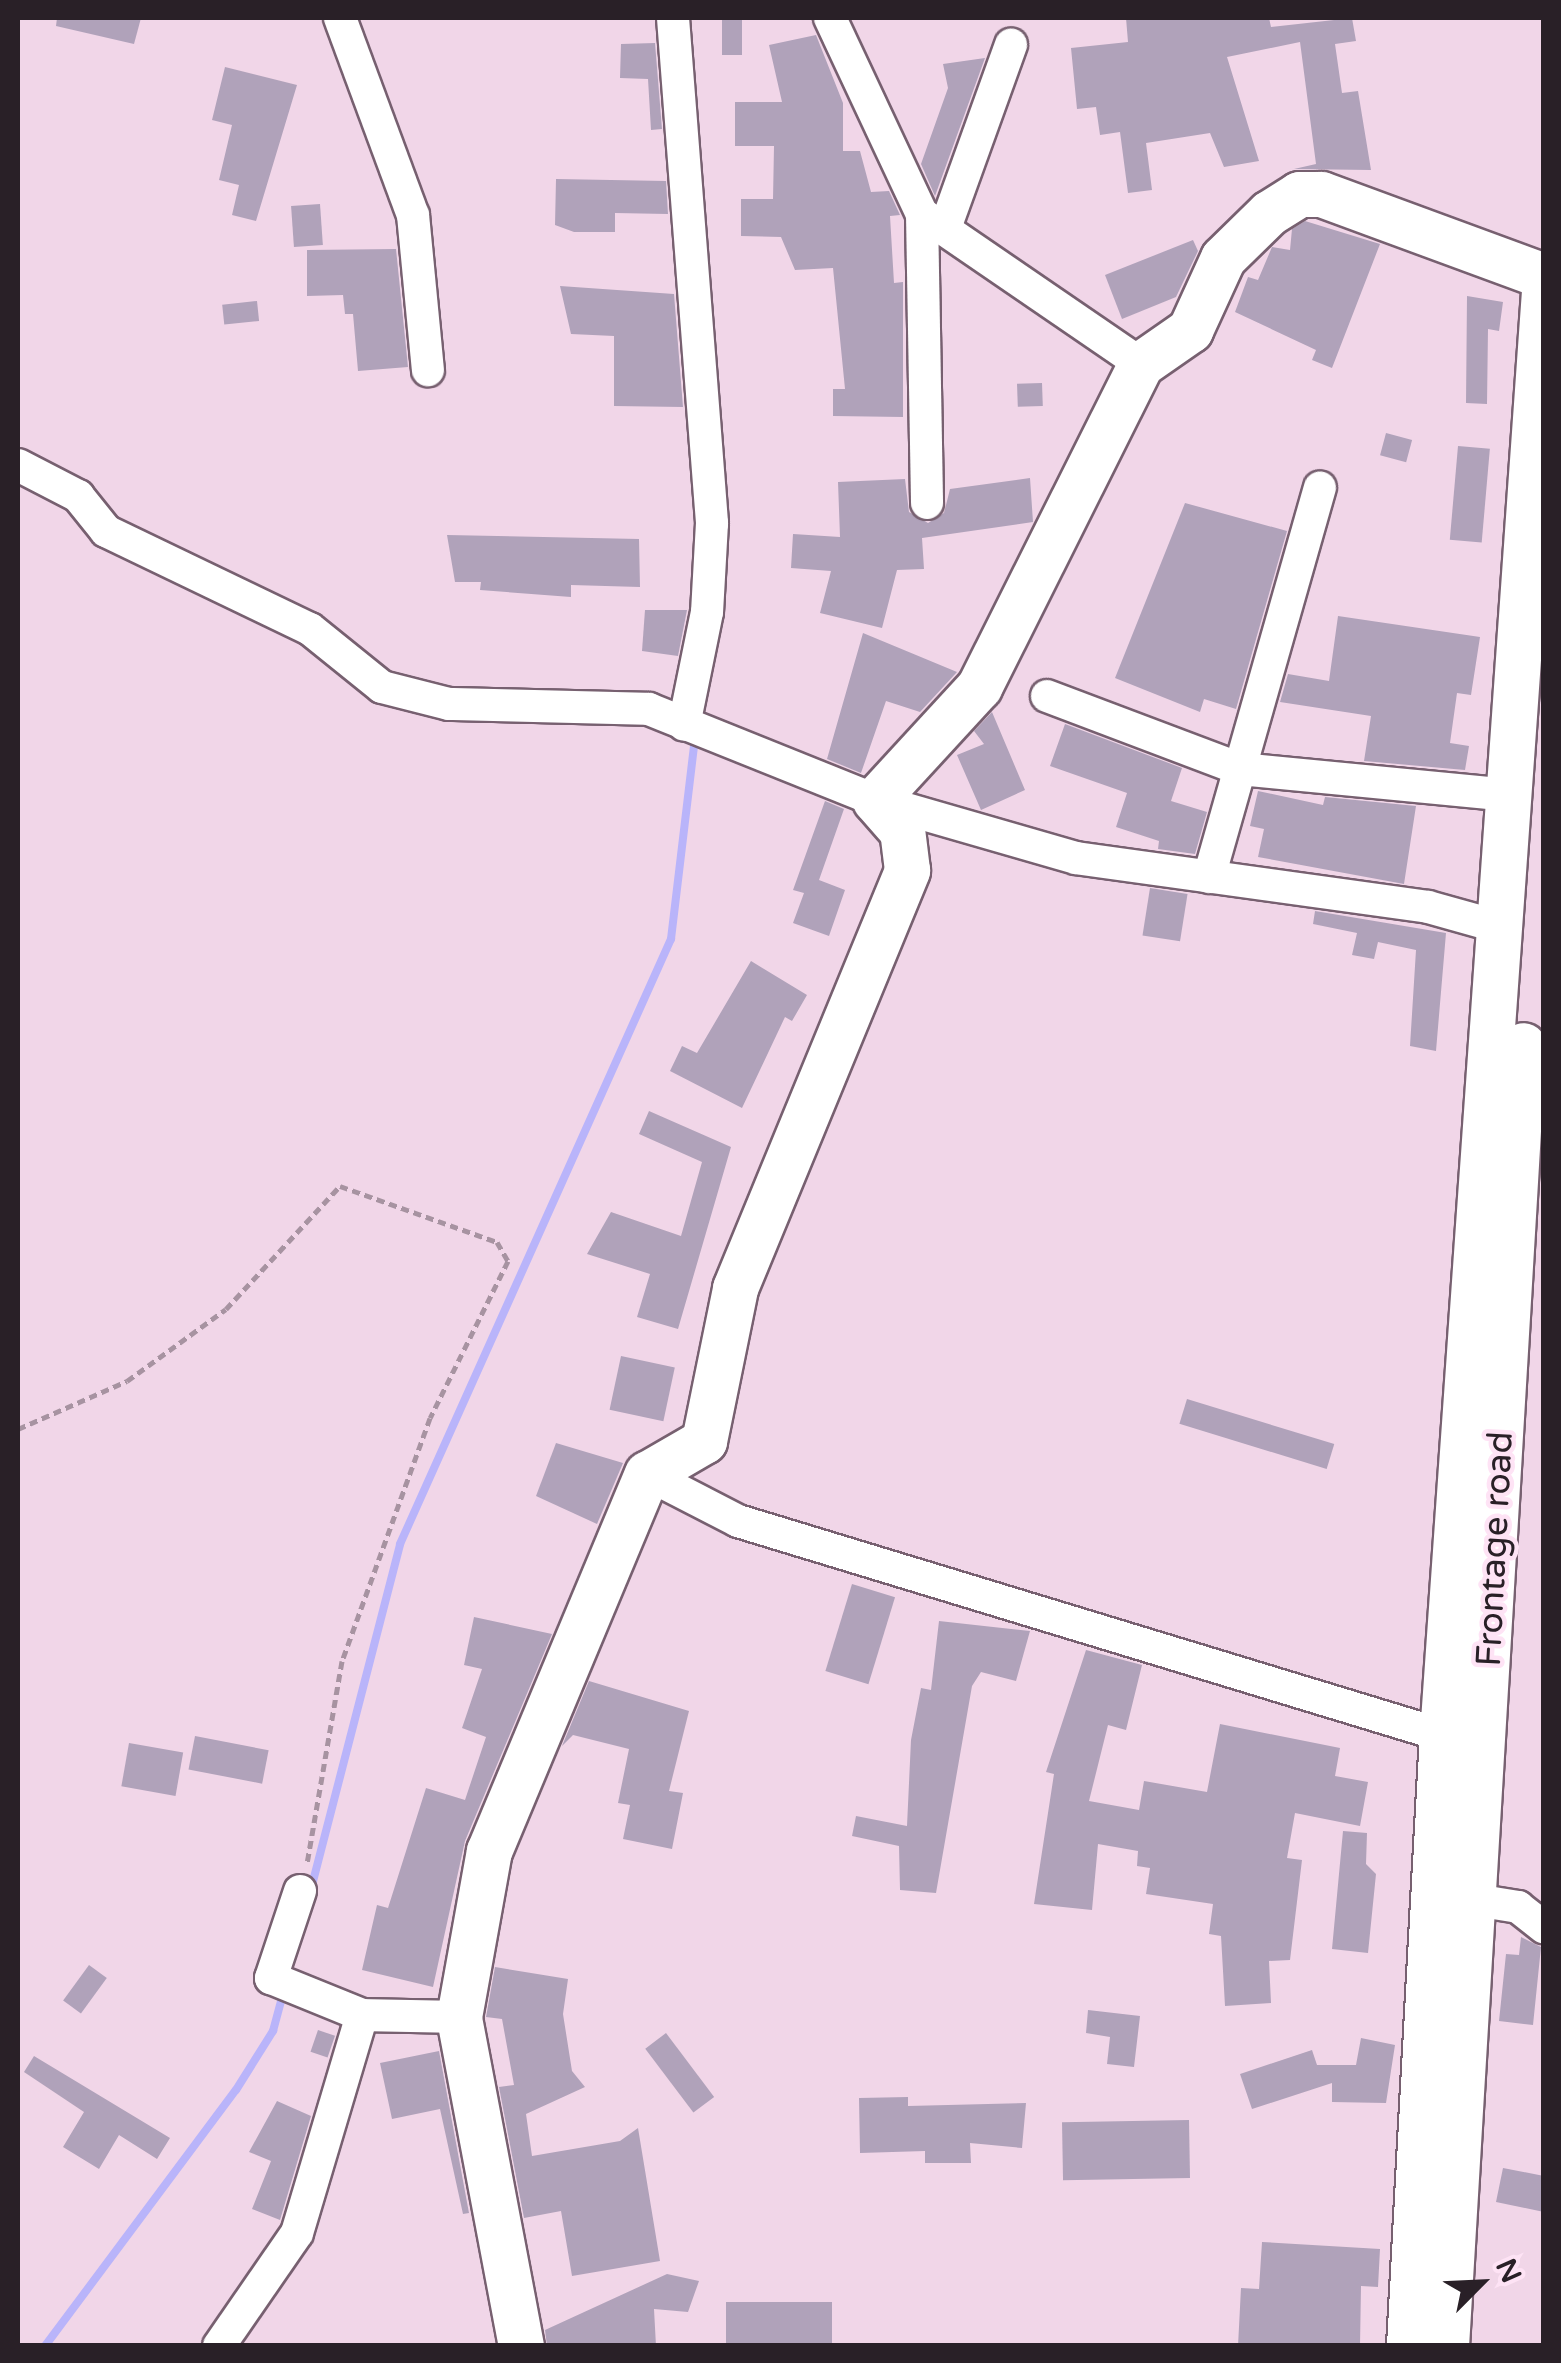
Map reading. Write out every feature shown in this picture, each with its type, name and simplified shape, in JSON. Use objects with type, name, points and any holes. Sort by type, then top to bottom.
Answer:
[{"type":"main road","points":[[521,2346],[460,2017],[489,1851],[647,1474],[704,1441],[735,1288],[907,870],[902,831],[874,800],[979,687],[1141,364],[1171,351],[1223,258],[1299,194],[1320,194],[1544,276]]},
{"type":"main road","points":[[1410,2346],[1442,1735],[1515,1136],[1504,928],[1544,292]]},
{"type":"main road","name":"Frontage road","points":[[1446,2346],[1515,1136],[1544,752]]},
{"type":"street","points":[[340,18],[413,216],[428,370]]},
{"type":"street","points":[[673,18],[712,523],[707,612],[684,725]]},
{"type":"street","points":[[830,18],[934,221],[1141,364]]},
{"type":"street","points":[[927,504],[934,221],[1011,45]]},
{"type":"street","points":[[18,465],[78,496],[106,531],[310,629],[382,686],[449,704],[649,709],[874,800],[1076,858],[1428,907],[1504,928]]},
{"type":"street","points":[[1209,877],[1320,487]]},
{"type":"street","points":[[1047,696],[1240,769],[1512,795]]},
{"type":"street","points":[[647,1474],[738,1521],[1442,1735]]},
{"type":"street","points":[[300,1891],[271,1978],[314,2002],[362,2016],[460,2017]]},
{"type":"street","points":[[1474,1900],[1518,1907],[1544,1928]]},
{"type":"street","points":[[219,2346],[297,2233],[362,2016]]},
{"type":"path","points":[[18,1429],[127,1381],[226,1308],[340,1186],[497,1242],[508,1261],[430,1418],[342,1661],[300,1891]]},
{"type":"building","points":[[57,18],[141,18],[134,44],[56,26]]},
{"type":"building","points":[[722,18],[742,18],[742,55],[722,55]]},
{"type":"building","points":[[1126,18],[1269,18],[1271,27],[1352,18],[1356,41],[1335,44],[1342,93],[1358,91],[1371,170],[1294,169],[1316,164],[1300,42],[1227,57],[1259,161],[1224,167],[1210,133],[1146,143],[1152,190],[1128,193],[1120,132],[1100,135],[1096,107],[1077,109],[1071,48],[1128,42]]},
{"type":"building","points":[[816,35],[843,103],[843,151],[860,151],[871,192],[889,191],[900,215],[890,216],[894,283],[903,282],[903,417],[833,416],[833,389],[845,389],[833,268],[795,270],[781,237],[741,236],[741,199],[773,199],[774,146],[735,146],[735,102],[782,102],[769,45]]},
{"type":"building","points":[[655,43],[662,129],[651,130],[648,79],[620,78],[621,44]]},
{"type":"building","points":[[985,58],[935,196],[921,164],[948,88],[943,64]]},
{"type":"building","points":[[225,67],[297,85],[256,221],[232,215],[239,185],[219,180],[232,125],[212,120]]},
{"type":"building","points":[[556,179],[666,181],[668,214],[615,213],[615,232],[574,232],[555,225]]},
{"type":"building","points":[[320,204],[323,245],[294,247],[291,206]]},
{"type":"building","points":[[1305,221],[1380,244],[1332,368],[1312,360],[1316,350],[1235,312],[1248,277],[1258,280],[1272,247],[1290,250],[1292,229]]},
{"type":"building","points":[[1193,240],[1198,251],[1176,297],[1122,319],[1105,275]]},
{"type":"building","points":[[396,249],[408,367],[358,371],[353,314],[345,314],[343,295],[307,296],[307,250]]},
{"type":"building","points":[[560,286],[674,294],[683,407],[614,406],[614,336],[571,334]]},
{"type":"building","points":[[1467,296],[1503,302],[1499,331],[1488,329],[1487,404],[1466,403]]},
{"type":"building","points":[[257,301],[259,321],[224,325],[222,305]]},
{"type":"building","points":[[1042,383],[1043,406],[1018,407],[1017,384]]},
{"type":"building","points":[[1386,433],[1412,440],[1406,462],[1380,455]]},
{"type":"building","points":[[1458,446],[1490,449],[1482,542],[1450,540]]},
{"type":"building","points":[[1030,478],[1033,522],[922,538],[924,569],[897,570],[882,628],[820,613],[831,571],[791,568],[793,534],[840,537],[838,482],[905,479],[909,512],[928,523],[944,513],[950,489]]},
{"type":"building","points":[[1185,503],[1287,531],[1236,709],[1204,699],[1200,712],[1115,678]]},
{"type":"building","points":[[447,535],[639,539],[640,587],[571,585],[571,597],[480,590],[481,582],[455,582]]},
{"type":"building","points":[[645,610],[687,610],[678,656],[642,651]]},
{"type":"building","points":[[1338,616],[1480,637],[1471,695],[1457,693],[1450,743],[1469,746],[1465,770],[1364,761],[1371,716],[1280,702],[1288,674],[1329,681]]},
{"type":"building","points":[[863,633],[957,672],[920,712],[886,701],[861,773],[827,759]]},
{"type":"building","points":[[992,712],[1025,790],[981,810],[957,755],[984,744],[974,731]]},
{"type":"building","points":[[1065,724],[1182,768],[1171,801],[1207,812],[1195,854],[1158,849],[1159,841],[1116,827],[1127,793],[1050,766]]},
{"type":"building","points":[[1258,791],[1323,805],[1325,797],[1416,806],[1404,884],[1258,857],[1264,829],[1250,826]]},
{"type":"building","points":[[825,801],[844,809],[819,880],[845,890],[829,936],[793,923],[804,893],[793,890]]},
{"type":"building","points":[[1150,888],[1188,894],[1180,941],[1142,935]]},
{"type":"building","points":[[1315,911],[1446,933],[1436,1051],[1410,1046],[1416,950],[1378,942],[1374,959],[1352,955],[1357,933],[1313,924]]},
{"type":"building","points":[[751,961],[807,995],[792,1021],[785,1017],[742,1108],[670,1071],[682,1046],[697,1053]]},
{"type":"building","points":[[649,1111],[731,1147],[678,1329],[637,1317],[650,1274],[587,1254],[611,1212],[681,1236],[702,1162],[639,1134]]},
{"type":"building","points":[[621,1356],[675,1367],[663,1421],[610,1410]]},
{"type":"building","points":[[1187,1399],[1334,1444],[1327,1469],[1179,1424]]},
{"type":"building","points":[[556,1443],[623,1463],[597,1524],[536,1496]]},
{"type":"building","points":[[852,1584],[895,1597],[868,1684],[825,1671]]},
{"type":"building","points":[[474,1617],[552,1634],[465,1841],[433,1987],[362,1970],[377,1905],[388,1908],[426,1788],[465,1800],[486,1737],[462,1728],[482,1669],[464,1665]]},
{"type":"building","points":[[939,1621],[1030,1631],[1016,1681],[981,1672],[972,1686],[936,1893],[900,1890],[899,1846],[852,1836],[856,1816],[907,1826],[911,1740],[921,1688],[931,1690]]},
{"type":"building","points":[[1086,1650],[1142,1665],[1126,1730],[1108,1725],[1089,1801],[1139,1810],[1144,1781],[1207,1792],[1220,1724],[1340,1748],[1335,1776],[1368,1782],[1360,1826],[1295,1813],[1287,1858],[1302,1860],[1290,1960],[1269,1961],[1271,2003],[1225,2006],[1221,1936],[1209,1934],[1213,1904],[1146,1894],[1150,1868],[1137,1866],[1138,1851],[1098,1844],[1092,1910],[1034,1904],[1054,1774],[1046,1772]]},
{"type":"building","points":[[589,1681],[689,1711],[669,1791],[683,1793],[672,1849],[623,1839],[630,1805],[618,1803],[629,1749],[573,1735],[562,1746]]},
{"type":"building","points":[[195,1736],[269,1750],[262,1784],[189,1769]]},
{"type":"building","points":[[129,1743],[183,1753],[176,1796],[121,1786]]},
{"type":"building","points":[[1343,1831],[1367,1833],[1366,1864],[1376,1874],[1368,1953],[1332,1949]]},
{"type":"building","points":[[1521,1937],[1541,1947],[1533,2025],[1499,2021],[1506,1954],[1519,1955]]},
{"type":"building","points":[[89,1965],[107,1978],[81,2014],[63,2001]]},
{"type":"building","points":[[495,1967],[568,1979],[563,2014],[572,2071],[585,2087],[526,2114],[532,2156],[620,2141],[638,2128],[660,2261],[572,2276],[561,2211],[524,2218],[499,2087],[514,2085],[502,2019],[486,2017]]},
{"type":"building","points":[[1088,2010],[1140,2016],[1134,2067],[1107,2064],[1110,2037],[1086,2033]]},
{"type":"building","points":[[318,2030],[335,2036],[328,2058],[311,2052]]},
{"type":"building","points":[[666,2033],[714,2097],[693,2113],[645,2049]]},
{"type":"building","points":[[1361,2038],[1395,2045],[1386,2103],[1332,2102],[1332,2083],[1252,2109],[1240,2074],[1312,2050],[1317,2065],[1356,2065]]},
{"type":"building","points":[[439,2051],[469,2213],[463,2214],[440,2109],[392,2119],[380,2063]]},
{"type":"building","points":[[34,2056],[170,2138],[157,2159],[119,2135],[99,2169],[63,2147],[84,2112],[24,2072]]},
{"type":"building","points":[[908,2097],[908,2106],[1026,2103],[1022,2148],[970,2143],[971,2163],[925,2163],[925,2151],[860,2153],[859,2098]]},
{"type":"building","points":[[277,2101],[311,2116],[280,2220],[252,2209],[271,2161],[249,2152]]},
{"type":"building","points":[[1189,2120],[1190,2178],[1063,2180],[1062,2122]]},
{"type":"building","points":[[1503,2168],[1544,2176],[1544,2212],[1496,2202]]},
{"type":"building","points":[[1262,2242],[1380,2249],[1378,2287],[1361,2286],[1360,2346],[1238,2346],[1241,2288],[1259,2289]]},
{"type":"building","points":[[667,2274],[699,2281],[688,2312],[654,2309],[656,2346],[547,2346],[545,2330]]},
{"type":"building","points":[[726,2302],[832,2302],[832,2346],[726,2346]]},
{"type":"waterway","points":[[311,1889],[400,1544],[671,939],[695,739]]},
{"type":"waterway","points":[[45,2346],[236,2090],[273,2031],[284,1990]]}]
